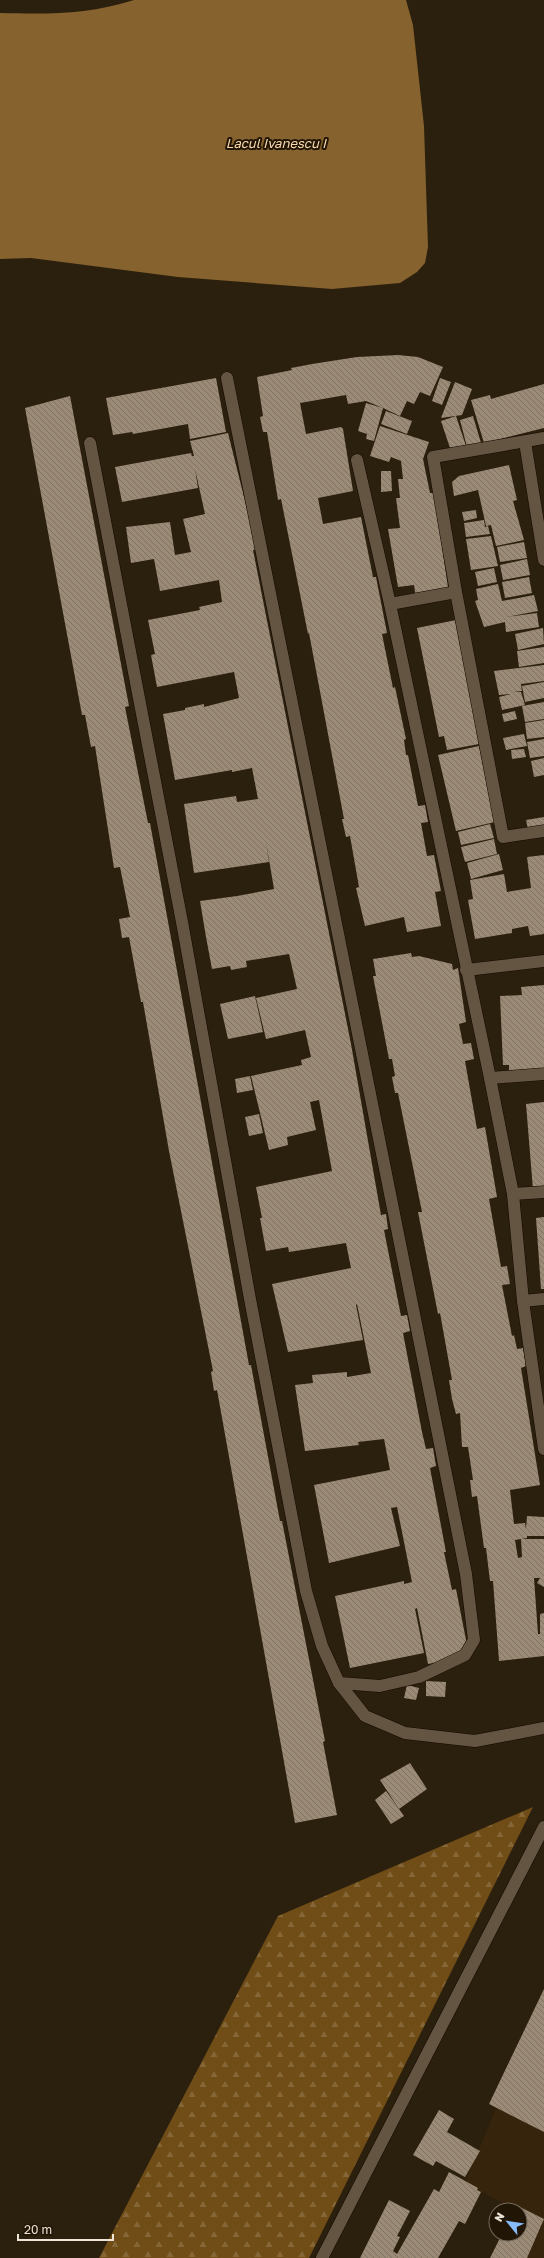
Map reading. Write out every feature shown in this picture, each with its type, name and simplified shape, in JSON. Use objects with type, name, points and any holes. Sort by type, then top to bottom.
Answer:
[{"type":"street","points":[[227,378],[466,1574],[474,1640],[465,1655],[419,1677],[380,1686],[340,1683]]},
{"type":"street","points":[[544,438],[433,457],[456,592],[503,837],[544,831]]},
{"type":"street","points":[[525,442],[544,560]]},
{"type":"street","points":[[90,443],[182,922],[250,1299],[306,1591],[322,1646],[340,1683],[365,1716],[405,1732],[475,1741],[544,1728]]},
{"type":"street","points":[[356,460],[390,604],[513,1194],[523,1301],[544,1449]]},
{"type":"street","points":[[390,604],[456,592]]},
{"type":"street","points":[[466,970],[544,961]]},
{"type":"street","points":[[490,1078],[544,1074]]},
{"type":"street","points":[[513,1194],[544,1192]]},
{"type":"street","points":[[523,1301],[544,1299]]},
{"type":"street","points":[[322,2258],[544,1827]]},
{"type":"shaded area","points":[[544,1993],[544,2258],[526,2258],[543,2224],[528,2216],[528,2202],[501,2202],[465,2183]]},
{"type":"green space","points":[[533,1807],[309,2258],[99,2258],[278,1916]]},
{"type":"water","name":"Lacul Ivanescu I","points":[[134,0],[406,0],[413,25],[424,126],[428,247],[425,263],[417,272],[400,283],[332,289],[178,277],[31,258],[0,259],[0,13],[35,14],[84,11],[117,5]]},
{"type":"building","points":[[398,355],[418,357],[443,367],[430,396],[420,392],[414,404],[407,401],[400,416],[366,401],[348,404],[346,395],[300,403],[306,434],[341,427],[343,429],[353,491],[318,498],[323,524],[361,517],[373,577],[376,577],[387,633],[382,634],[393,688],[395,687],[406,739],[404,740],[406,755],[408,755],[418,806],[425,805],[428,822],[421,823],[427,856],[434,855],[441,891],[435,892],[441,926],[407,932],[404,917],[365,926],[356,888],[359,887],[350,836],[346,837],[342,819],[344,819],[309,633],[308,634],[281,499],[278,500],[267,432],[263,432],[260,417],[263,416],[257,377],[292,370],[291,368],[357,357]]},
{"type":"building","points":[[216,378],[226,432],[190,439],[188,424],[133,434],[132,432],[113,435],[106,398]]},
{"type":"building","points":[[440,378],[451,382],[442,405],[432,401]]},
{"type":"building","points":[[455,382],[472,389],[462,415],[441,418]]},
{"type":"building","points":[[544,384],[544,428],[484,443],[471,400],[490,395],[491,399]]},
{"type":"building","points":[[70,396],[129,706],[125,707],[148,823],[150,823],[249,1365],[251,1365],[280,1521],[282,1521],[325,1741],[323,1742],[337,1815],[295,1823],[217,1390],[214,1391],[211,1372],[213,1371],[169,1151],[143,1002],[141,1002],[129,937],[122,938],[119,919],[130,917],[120,867],[114,868],[95,746],[91,747],[85,715],[82,715],[25,408]]},
{"type":"building","points":[[366,403],[383,408],[374,441],[366,439],[367,434],[358,431]]},
{"type":"building","points":[[386,411],[412,421],[407,434],[381,424]]},
{"type":"building","points":[[456,416],[466,446],[451,451],[441,421]]},
{"type":"building","points":[[473,416],[481,443],[467,447],[460,420]]},
{"type":"building","points":[[380,426],[429,442],[423,459],[430,493],[434,493],[449,594],[416,599],[414,585],[398,587],[388,529],[400,528],[396,498],[400,498],[398,479],[403,479],[401,461],[391,457],[389,462],[370,456]]},
{"type":"building","points":[[228,433],[257,549],[253,550],[351,1044],[381,1215],[386,1214],[388,1229],[384,1230],[401,1316],[407,1315],[410,1331],[403,1333],[422,1432],[426,1449],[433,1448],[436,1466],[430,1468],[446,1552],[444,1552],[452,1590],[456,1589],[468,1650],[467,1656],[428,1664],[417,1608],[415,1609],[424,1653],[350,1668],[335,1596],[404,1581],[404,1584],[412,1582],[397,1507],[391,1508],[400,1546],[329,1563],[314,1485],[390,1470],[384,1439],[358,1442],[359,1445],[305,1451],[295,1385],[313,1383],[312,1375],[347,1372],[347,1377],[371,1373],[357,1304],[363,1340],[288,1352],[272,1284],[351,1268],[346,1243],[289,1252],[288,1247],[266,1251],[256,1187],[332,1171],[319,1100],[310,1102],[316,1130],[287,1137],[288,1145],[269,1150],[251,1076],[302,1065],[301,1060],[311,1057],[305,1030],[266,1039],[256,998],[297,989],[289,954],[246,961],[247,967],[231,970],[230,966],[212,969],[200,901],[274,889],[266,842],[269,862],[194,873],[184,804],[236,796],[237,802],[258,799],[252,768],[175,780],[163,714],[185,710],[185,708],[204,704],[204,707],[239,698],[234,672],[157,687],[151,655],[155,654],[148,620],[200,610],[199,607],[222,602],[219,580],[160,591],[154,559],[131,563],[126,527],[170,522],[175,555],[191,552],[183,519],[205,514],[195,469],[198,488],[122,502],[115,467],[191,453],[192,456],[194,456],[190,441]]},
{"type":"building","points":[[509,465],[517,500],[513,501],[524,540],[496,546],[491,525],[486,526],[478,490],[454,496],[452,482],[459,476]]},
{"type":"building","points":[[381,471],[391,471],[392,491],[381,492]]},
{"type":"building","points":[[476,510],[477,518],[464,521],[462,512]]},
{"type":"building","points":[[484,520],[485,527],[488,526],[490,534],[466,537],[464,523]]},
{"type":"building","points":[[491,536],[498,566],[471,570],[466,539]]},
{"type":"building","points":[[524,542],[527,558],[500,562],[497,547]]},
{"type":"building","points":[[527,559],[530,575],[503,580],[500,565]]},
{"type":"building","points":[[494,568],[497,582],[478,586],[475,572]]},
{"type":"building","points":[[529,577],[532,593],[505,598],[502,582]]},
{"type":"building","points":[[498,584],[502,601],[534,595],[538,611],[506,617],[537,613],[539,627],[506,632],[505,622],[484,627],[475,601],[478,600],[476,589]]},
{"type":"building","points":[[456,620],[479,744],[447,750],[444,736],[439,737],[417,628]]},
{"type":"building","points":[[543,628],[544,644],[518,650],[515,634]]},
{"type":"building","points":[[544,647],[544,663],[519,667],[517,651]]},
{"type":"building","points":[[544,665],[544,681],[521,684],[522,691],[513,692],[521,692],[525,705],[502,710],[499,697],[511,694],[499,695],[494,671]]},
{"type":"building","points":[[544,682],[544,698],[525,702],[522,686]]},
{"type":"building","points":[[544,702],[544,719],[525,722],[522,706]]},
{"type":"building","points":[[515,711],[517,719],[504,722],[502,714]]},
{"type":"building","points":[[544,720],[544,737],[527,739],[525,723]]},
{"type":"building","points":[[524,734],[527,746],[506,750],[503,738]]},
{"type":"building","points":[[544,739],[544,756],[530,758],[527,742]]},
{"type":"building","points":[[479,746],[495,822],[456,831],[438,755]]},
{"type":"building","points":[[524,749],[526,757],[512,759],[511,750]]},
{"type":"building","points":[[544,758],[544,775],[534,777],[531,761]]},
{"type":"building","points":[[544,817],[544,831],[529,834],[526,820]]},
{"type":"building","points":[[490,824],[494,838],[461,845],[458,832]]},
{"type":"building","points":[[494,839],[497,854],[465,862],[461,847]]},
{"type":"building","points":[[499,854],[503,870],[471,879],[467,863]]},
{"type":"building","points":[[544,855],[544,934],[530,936],[528,926],[512,929],[512,933],[475,939],[468,900],[473,899],[470,880],[504,874],[507,892],[531,888],[527,857]]},
{"type":"building","points":[[411,953],[412,957],[419,956],[452,964],[453,970],[458,968],[466,1022],[459,1024],[463,1044],[471,1043],[474,1059],[465,1061],[477,1129],[485,1127],[497,1197],[489,1199],[501,1267],[507,1266],[510,1284],[502,1285],[512,1336],[514,1335],[517,1349],[523,1348],[526,1366],[521,1368],[540,1485],[510,1490],[514,1524],[525,1523],[526,1529],[527,1516],[544,1517],[544,1536],[527,1536],[527,1538],[521,1539],[544,1539],[544,1587],[537,1583],[540,1578],[534,1578],[538,1634],[540,1634],[540,1614],[544,1613],[544,1656],[499,1661],[493,1581],[490,1581],[477,1496],[472,1497],[470,1480],[473,1480],[468,1447],[462,1447],[460,1413],[456,1414],[452,1399],[449,1380],[452,1380],[440,1313],[438,1314],[418,1212],[422,1212],[398,1093],[395,1093],[392,1077],[395,1076],[392,1059],[389,1059],[373,976],[376,976],[373,959]],"holes":[[[521,1539],[522,1557],[518,1558],[515,1540]]]},
{"type":"building","points":[[544,985],[544,1068],[509,1071],[509,1065],[503,1065],[500,996],[522,995],[521,987]]},
{"type":"building","points":[[255,996],[263,1032],[228,1039],[220,1004]]},
{"type":"building","points":[[250,1076],[253,1090],[237,1093],[235,1079]]},
{"type":"building","points":[[544,1102],[544,1189],[533,1190],[526,1104]]},
{"type":"building","points":[[259,1114],[263,1133],[249,1136],[245,1117]]},
{"type":"building","points":[[544,1217],[544,1289],[541,1289],[536,1218]]},
{"type":"building","points":[[426,1681],[446,1682],[445,1697],[426,1696]]},
{"type":"building","points":[[407,1685],[419,1688],[416,1700],[404,1698]]},
{"type":"building","points":[[410,1763],[427,1789],[399,1809],[380,1780]]},
{"type":"building","points":[[386,1791],[404,1816],[391,1824],[375,1800]]},
{"type":"building","points":[[544,1989],[544,2132],[489,2104]]},
{"type":"building","points":[[439,2110],[454,2119],[447,2132],[480,2151],[465,2177],[436,2161],[433,2166],[413,2155]]},
{"type":"building","points":[[449,2172],[478,2188],[477,2190],[481,2192],[465,2224],[459,2221],[438,2258],[360,2258],[389,2200],[410,2211],[397,2236],[400,2237],[393,2251],[397,2254],[434,2189],[439,2192]]},
{"type":"building","points":[[528,2211],[544,2219],[527,2258],[490,2258],[498,2242],[528,2242]]}]
